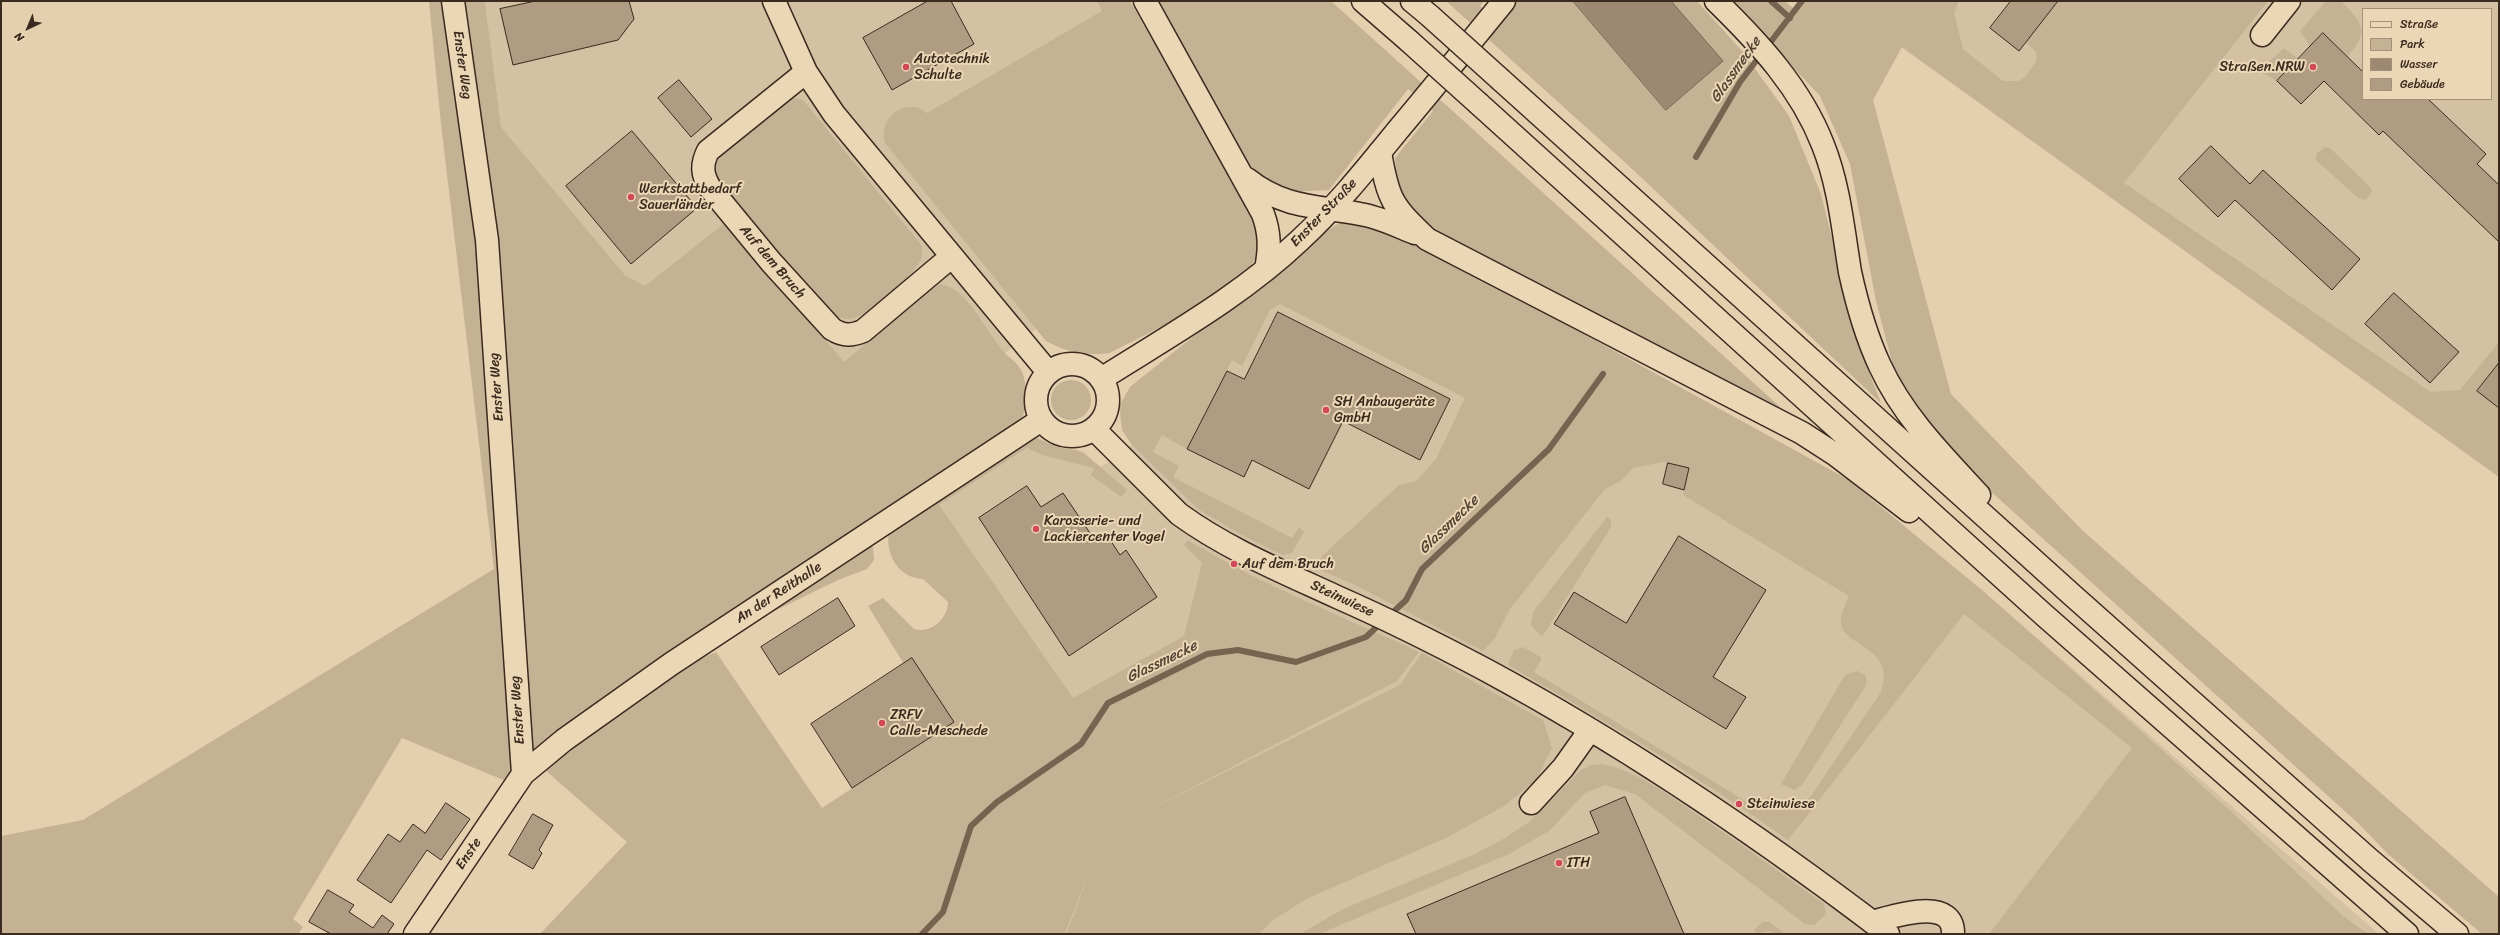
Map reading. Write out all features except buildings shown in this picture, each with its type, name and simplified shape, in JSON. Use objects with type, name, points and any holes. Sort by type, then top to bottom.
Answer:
[{"type":"main road","name":"Enster Weg","points":[[453,1],[487,240],[523,774]]},
{"type":"main road","points":[[774,1],[806,72],[847,131],[1048,372]]},
{"type":"main road","points":[[1145,1],[1268,226],[1270,248],[1266,269]]},
{"type":"main road","points":[[1363,1],[2044,615],[2407,934]]},
{"type":"main road","points":[[1412,1],[2070,594],[2370,860],[2457,934]]},
{"type":"main road","name":"Enster Straße","points":[[1101,379],[1206,313],[1266,269],[1330,210],[1380,152],[1504,1]]},
{"type":"main road","points":[[1716,1],[1774,62],[1801,99],[1824,145],[1839,205],[1861,316],[1880,366],[1891,387],[1912,420],[1928,439],[2070,594]]},
{"type":"main road","points":[[2262,35],[2289,1]]},
{"type":"main road","name":"Auf dem Bruch","points":[[806,72],[708,152],[703,166],[703,173],[710,188],[771,262],[832,329],[839,334],[851,335],[863,330],[951,257]]},
{"type":"main road","points":[[1380,152],[1384,179],[1395,207],[1427,238]]},
{"type":"main road","points":[[1240,173],[1271,196],[1306,207],[1383,219],[1427,238],[1802,433],[1843,460],[2044,615]]},
{"type":"main road","points":[[1069,364],[1080,365],[1092,370],[1101,379],[1107,390],[1108,403],[1105,415],[1094,429],[1076,437],[1063,436],[1052,431],[1041,420],[1035,403],[1036,391],[1040,381],[1048,372],[1069,364]]},
{"type":"main road","name":"An der Reithalle","points":[[523,774],[564,740],[671,664],[1041,420]]},
{"type":"main road","name":"Steinwiese","points":[[1094,429],[1164,500],[1190,523],[1241,551],[1370,612],[1486,670],[1590,730],[1729,818],[1880,928],[1932,910],[1942,913],[1949,921],[1953,934]]},
{"type":"main road","points":[[1531,803],[1563,768],[1590,730]]},
{"type":"main road","name":"Enste","points":[[415,934],[523,774]]},
{"type":"shaded area","points":[[485,1],[1097,1],[1102,10],[1047,324],[1036,329],[1005,353],[994,439],[645,286],[625,275],[501,127]]},
{"type":"shaded area","points":[[1825,1],[2499,1],[2499,477],[1901,47]]},
{"type":"shaded area","points":[[1341,222],[1576,330],[1847,479],[1983,591],[2379,934],[1066,934],[1097,854],[1141,813],[922,516],[1027,448],[1042,455],[1101,467],[1132,445],[1122,430],[1120,417],[1120,405],[1130,387],[1208,325],[1268,284],[1324,233]]},
{"type":"green space","points":[[429,1],[485,1],[501,127],[625,275],[645,286],[726,222],[844,362],[940,284],[950,287],[959,293],[967,302],[1004,352],[1020,368],[1024,378],[1026,391],[1022,420],[1019,425],[532,756],[513,755],[508,782],[402,738],[293,919],[303,927],[298,934],[1,934],[1,836],[83,820],[494,569],[441,124]]},
{"type":"green space","points":[[1097,1],[1130,1],[1254,216],[1258,232],[1259,248],[1256,258],[1247,271],[1212,298],[1167,324],[1110,353],[1093,354],[1061,348],[1046,341],[885,143],[884,129],[890,117],[895,112],[908,107],[915,107],[920,108],[927,113],[1102,11]]},
{"type":"green space","points":[[1155,1],[1331,1],[1789,415],[1433,230],[1398,194],[1395,158],[1433,111],[1408,89],[1329,190],[1288,192],[1267,181],[1247,163]]},
{"type":"green space","points":[[1446,1],[1484,1],[1480,6],[1498,22],[1516,1],[1573,1],[1666,110],[1723,61],[1671,1],[1697,1],[1743,52],[1789,116],[1821,194],[1858,344],[1881,403],[1628,165]]},
{"type":"green space","points":[[1731,1],[1785,1],[1793,8],[1799,1],[1959,1],[1954,13],[1963,49],[2003,81],[2018,81],[2026,76],[2037,59],[2036,52],[2026,42],[2058,1],[2268,1],[2124,183],[2431,392],[2460,390],[2499,342],[2499,363],[2477,391],[2499,408],[2499,477],[1902,47],[1873,100],[1951,394],[2082,530],[2499,897],[2499,934],[2482,934],[2389,855],[2358,823],[1987,488],[1936,434],[1894,370],[1876,301],[1850,164],[1820,96]]},
{"type":"green space","points":[[2326,1],[2341,1],[2354,15],[2361,27],[2359,40],[2347,57],[2323,33],[2310,46],[2300,31]]},
{"type":"green space","points":[[2284,48],[2298,59],[2277,81],[2259,71]]},
{"type":"green space","points":[[792,97],[803,100],[922,246],[921,259],[909,276],[876,306],[854,318],[846,319],[838,317],[820,302],[721,186],[715,171],[717,159],[723,149],[786,99]]},
{"type":"green space","points":[[2325,147],[2330,148],[2370,187],[2372,191],[2366,200],[2358,198],[2316,160],[2316,154]]},
{"type":"green space","points":[[1341,222],[1362,222],[1391,232],[1576,330],[1847,479],[1983,591],[2235,815],[2344,917],[2368,934],[1989,934],[2132,748],[1964,614],[1788,840],[1720,793],[1685,771],[1508,665],[1514,650],[1523,647],[1542,658],[1534,672],[1760,810],[1768,796],[1782,806],[1798,807],[1809,799],[1881,692],[1884,677],[1882,665],[1876,656],[1844,631],[1841,623],[1841,616],[1849,596],[1683,495],[1689,468],[1663,462],[1633,468],[1621,481],[1605,489],[1510,609],[1495,638],[1483,651],[1357,586],[1319,569],[1318,563],[1322,556],[1399,485],[1416,481],[1436,459],[1465,398],[1280,304],[1270,310],[1242,366],[1232,360],[1187,449],[1162,435],[1153,452],[1179,466],[1173,477],[1292,538],[1299,527],[1304,532],[1292,553],[1283,555],[1242,535],[1198,509],[1132,445],[1122,430],[1120,405],[1130,387],[1208,325],[1268,284],[1324,233]]},
{"type":"green space","points":[[1075,380],[1082,383],[1088,389],[1091,400],[1090,408],[1082,417],[1075,420],[1067,420],[1060,417],[1052,408],[1051,396],[1054,389],[1063,381]]},
{"type":"green space","points":[[1029,435],[1055,446],[1078,450],[1084,453],[1127,490],[1121,497],[1091,475],[1094,468],[1042,455],[1027,448],[939,505],[1073,698],[1184,636],[1202,563],[1184,545],[1188,540],[1273,586],[1419,652],[1397,681],[1143,813],[1400,685],[1422,653],[1543,720],[1552,748],[1536,780],[1504,806],[1446,838],[1306,899],[1272,921],[1259,934],[1066,934],[1092,866],[1065,934],[540,934],[627,842],[543,768],[659,677],[716,652],[822,808],[953,722],[904,664],[868,606],[883,598],[914,629],[920,630],[932,627],[942,619],[948,602],[923,579],[914,578],[907,574],[895,563],[889,548],[889,531]]},
{"type":"green space","points":[[1607,517],[1611,519],[1611,527],[1542,637],[1531,625],[1533,612]]},
{"type":"green space","points":[[870,545],[873,547],[874,560],[867,569],[838,580],[754,621]]},
{"type":"green space","points":[[1857,671],[1865,675],[1867,681],[1865,687],[1802,785],[1794,790],[1781,784],[1845,675]]},
{"type":"green space","points":[[1603,764],[1617,768],[1642,779],[1677,800],[1824,904],[1826,914],[1814,925],[1805,924],[1635,794],[1605,785],[1585,793],[1549,831],[1509,854],[1319,934],[1300,934],[1343,909],[1473,855],[1505,838],[1529,822],[1581,770],[1591,765]]},
{"type":"green space","points":[[1763,922],[1770,922],[1785,934],[1772,934],[1771,931],[1756,934],[1754,930]]},
{"type":"water","points":[[1573,1],[1671,1],[1723,61],[1666,110]]},
{"type":"waterway","points":[[1771,1],[1790,18]]},
{"type":"waterway","name":"Glassmecke","points":[[1696,157],[1740,82],[1802,1]]},
{"type":"waterway","name":"Glassmecke","points":[[1389,616],[1406,600],[1422,569],[1549,449],[1603,374]]},
{"type":"waterway","name":"Glassmecke","points":[[922,934],[943,912],[971,826],[997,802],[1081,744],[1108,703],[1207,654],[1238,650],[1296,662],[1366,637],[1382,622]]},
{"type":"place","name":"Autotechnik Schulte","points":[[906,67]]},
{"type":"place","name":"Straßen.NRW","points":[[2313,67]]},
{"type":"place","name":"Werkstattbedarf Sauerländer","points":[[631,197]]},
{"type":"place","name":"SH Anbaugeräte GmbH","points":[[1326,410]]},
{"type":"place","name":"Karosserie- und Lackiercenter Vogel","points":[[1036,529]]},
{"type":"place","name":"Auf dem Bruch","points":[[1234,564]]},
{"type":"place","name":"ZRFV Calle-Meschede","points":[[882,723]]},
{"type":"place","name":"Steinwiese","points":[[1739,804]]},
{"type":"place","name":"ITH","points":[[1559,863]]}]
